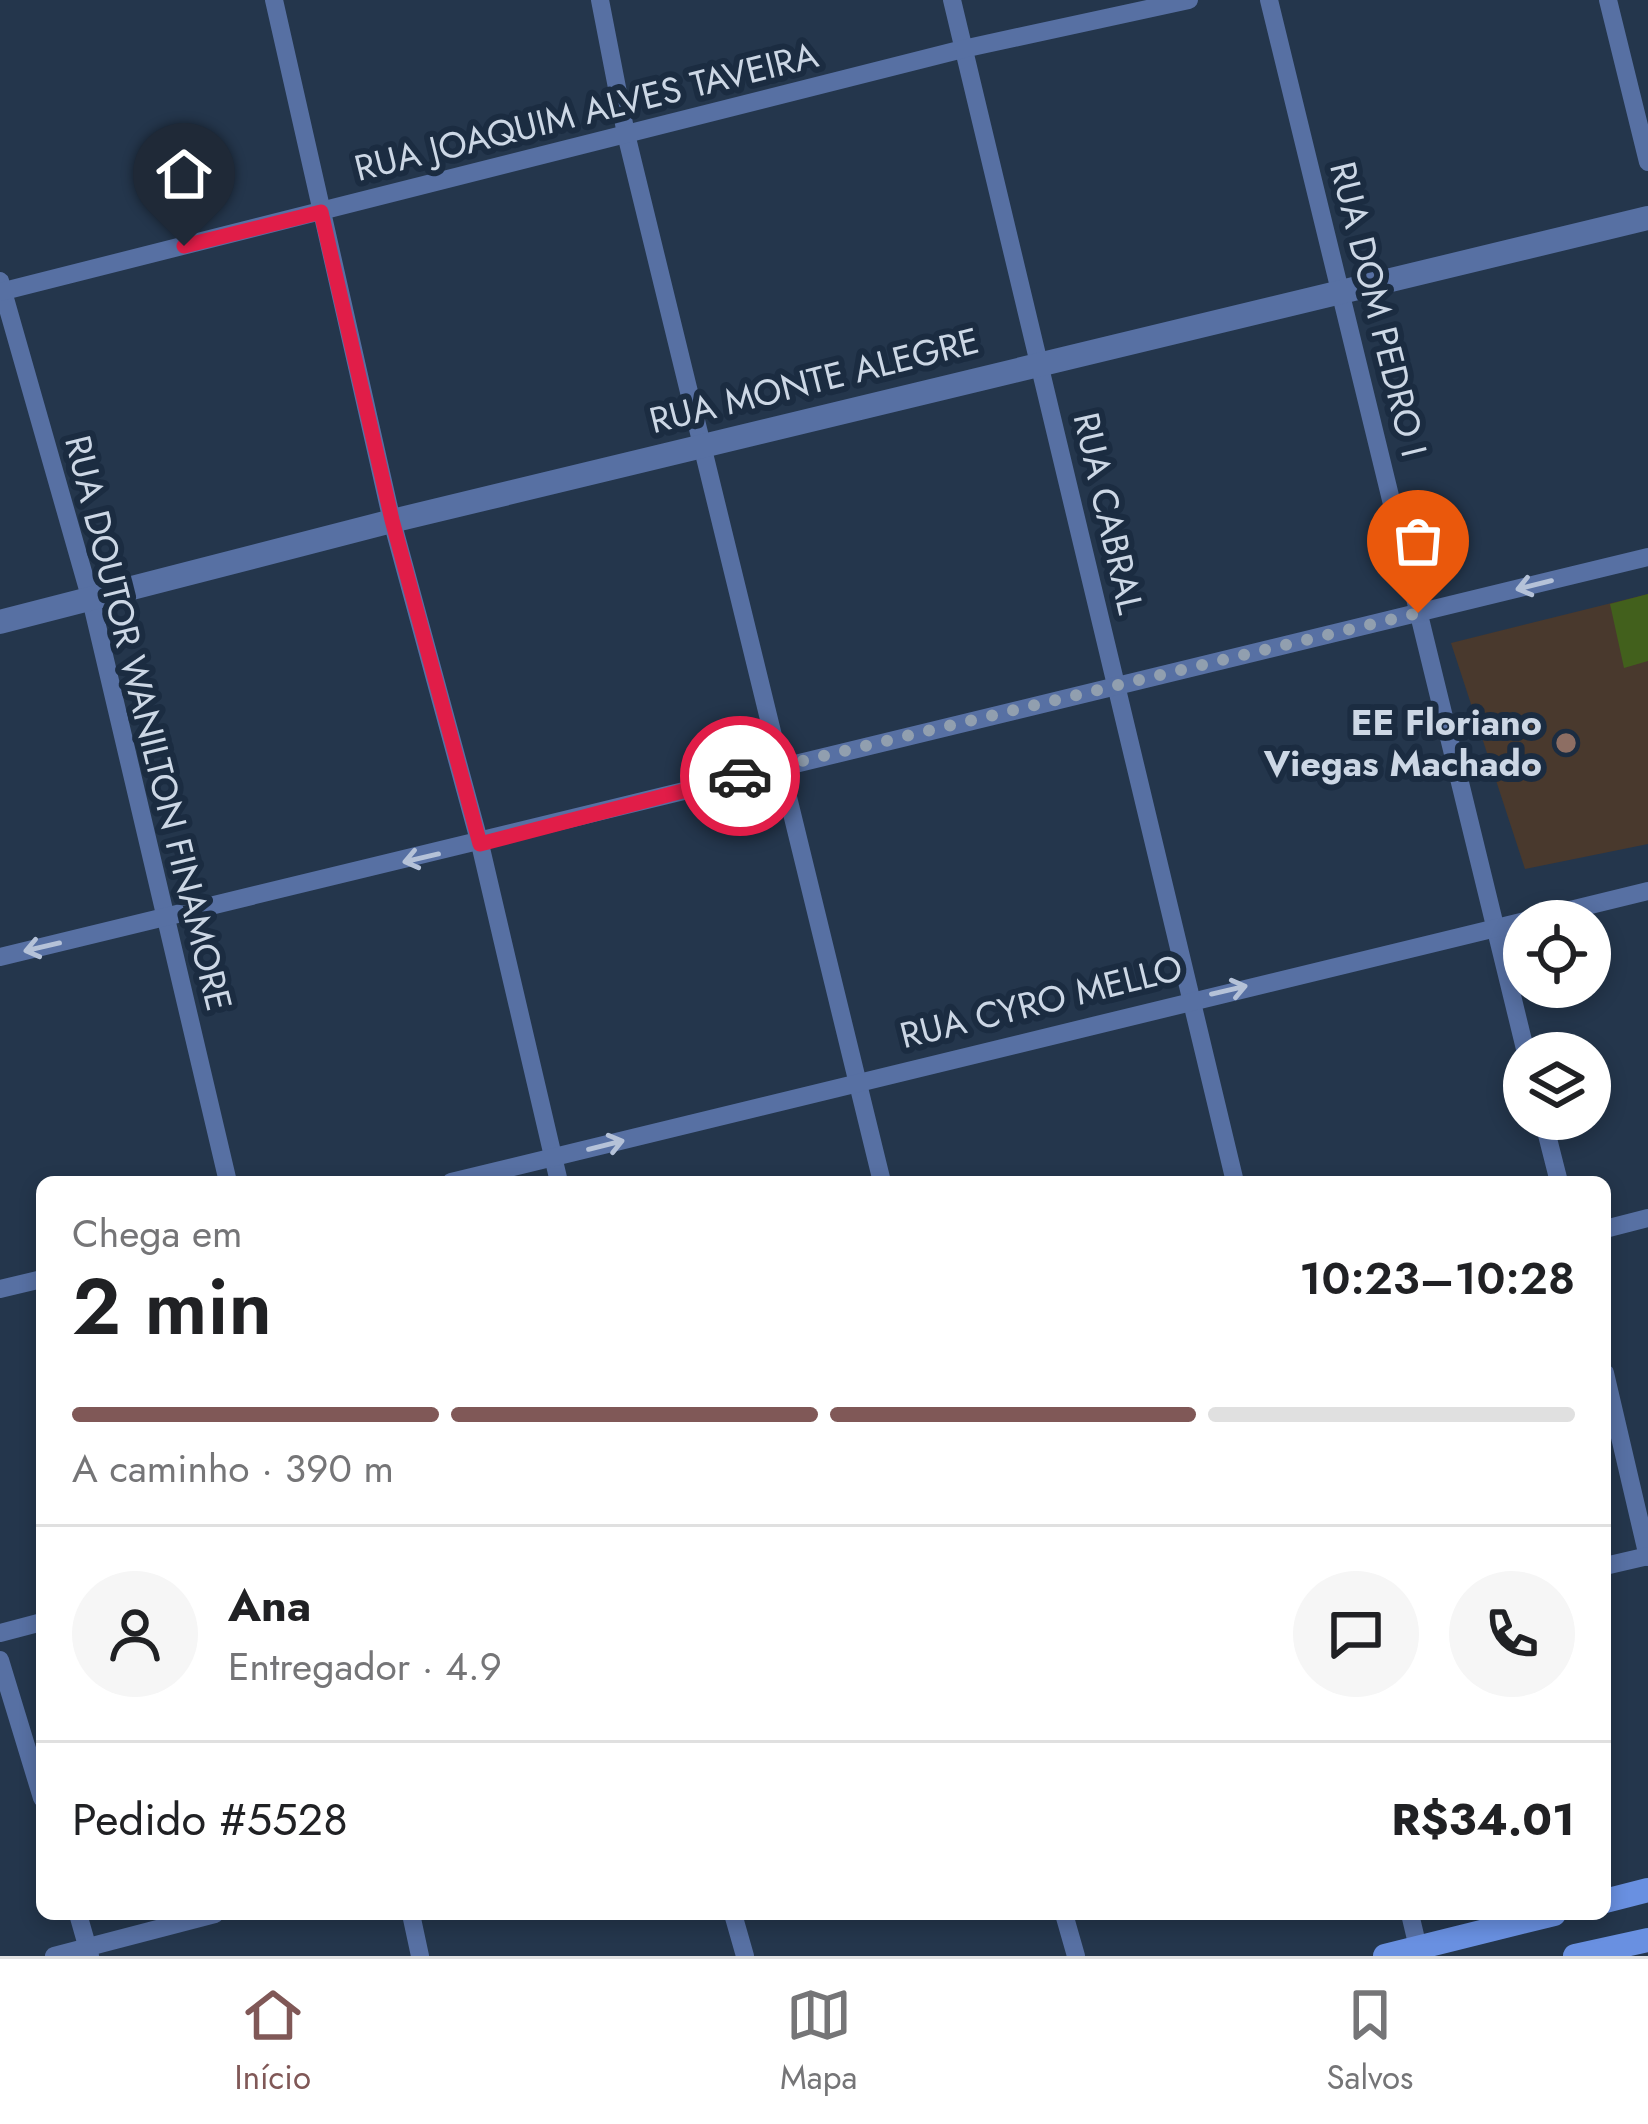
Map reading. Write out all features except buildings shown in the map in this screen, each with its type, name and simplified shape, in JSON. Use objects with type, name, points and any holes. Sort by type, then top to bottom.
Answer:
[{"type":"main road","points":[[1611,1899],[1648,1890]]},
{"type":"main road","points":[[1385,1956],[1419,1952],[1533,1920]]},
{"type":"main road","points":[[1575,1956],[1648,1940]]},
{"type":"street","points":[[274,0],[392,520],[480,844],[558,1176]]},
{"type":"street","points":[[600,0],[626,134],[881,1176]]},
{"type":"street","name":"RUA CABRAL","points":[[952,0],[1233,1176]]},
{"type":"street","name":"RUA JOAQUIM ALVES TAVEIRA","points":[[1,288],[963,49],[1189,0]]},
{"type":"street","name":"RUA DOM PEDRO I","points":[[1269,0],[1521,1032]]},
{"type":"street","points":[[1608,0],[1648,162]]},
{"type":"street","name":"RUA MONTE ALEGRE","points":[[0,622],[392,520],[1648,218]]},
{"type":"street","name":"RUA DOUTOR WANILTON FINAMORE","points":[[1,288],[91,600],[227,1176]]},
{"type":"street","points":[[0,957],[1648,557]]},
{"type":"street","name":"RUA CYRO MELLO","points":[[476,1176],[855,1080],[1648,891]]},
{"type":"street","points":[[1548,1140],[1557,1176]]},
{"type":"street","points":[[1611,1227],[1648,1218]]},
{"type":"street","points":[[0,1289],[36,1280]]},
{"type":"street","points":[[1611,1399],[1648,1557],[1611,1565]]},
{"type":"street","points":[[0,1633],[36,1624]]},
{"type":"street","points":[[0,1660],[36,1778]]},
{"type":"street","points":[[80,1920],[89,1952]]},
{"type":"street","points":[[54,1956],[89,1952],[195,1920]]},
{"type":"street","points":[[412,1920],[420,1956]]},
{"type":"street","points":[[735,1920],[745,1956]]},
{"type":"street","points":[[1066,1920],[1076,1956]]},
{"type":"street","points":[[1411,1920],[1419,1952]]},
{"type":"shaded area","name":"EE Floriano Viegas Machado","points":[[1648,594],[1648,844],[1525,869],[1451,643]]},
{"type":"green space","points":[[1648,594],[1648,661],[1624,668],[1610,604]]},
{"type":"way so far","points":[[740,776],[1418,613]]},
{"type":"place","name":"EE Floriano Viegas Machado","points":[[1566,743]]},
{"type":"route","points":[[184,246],[321,212],[392,520],[480,844],[740,776]]}]
